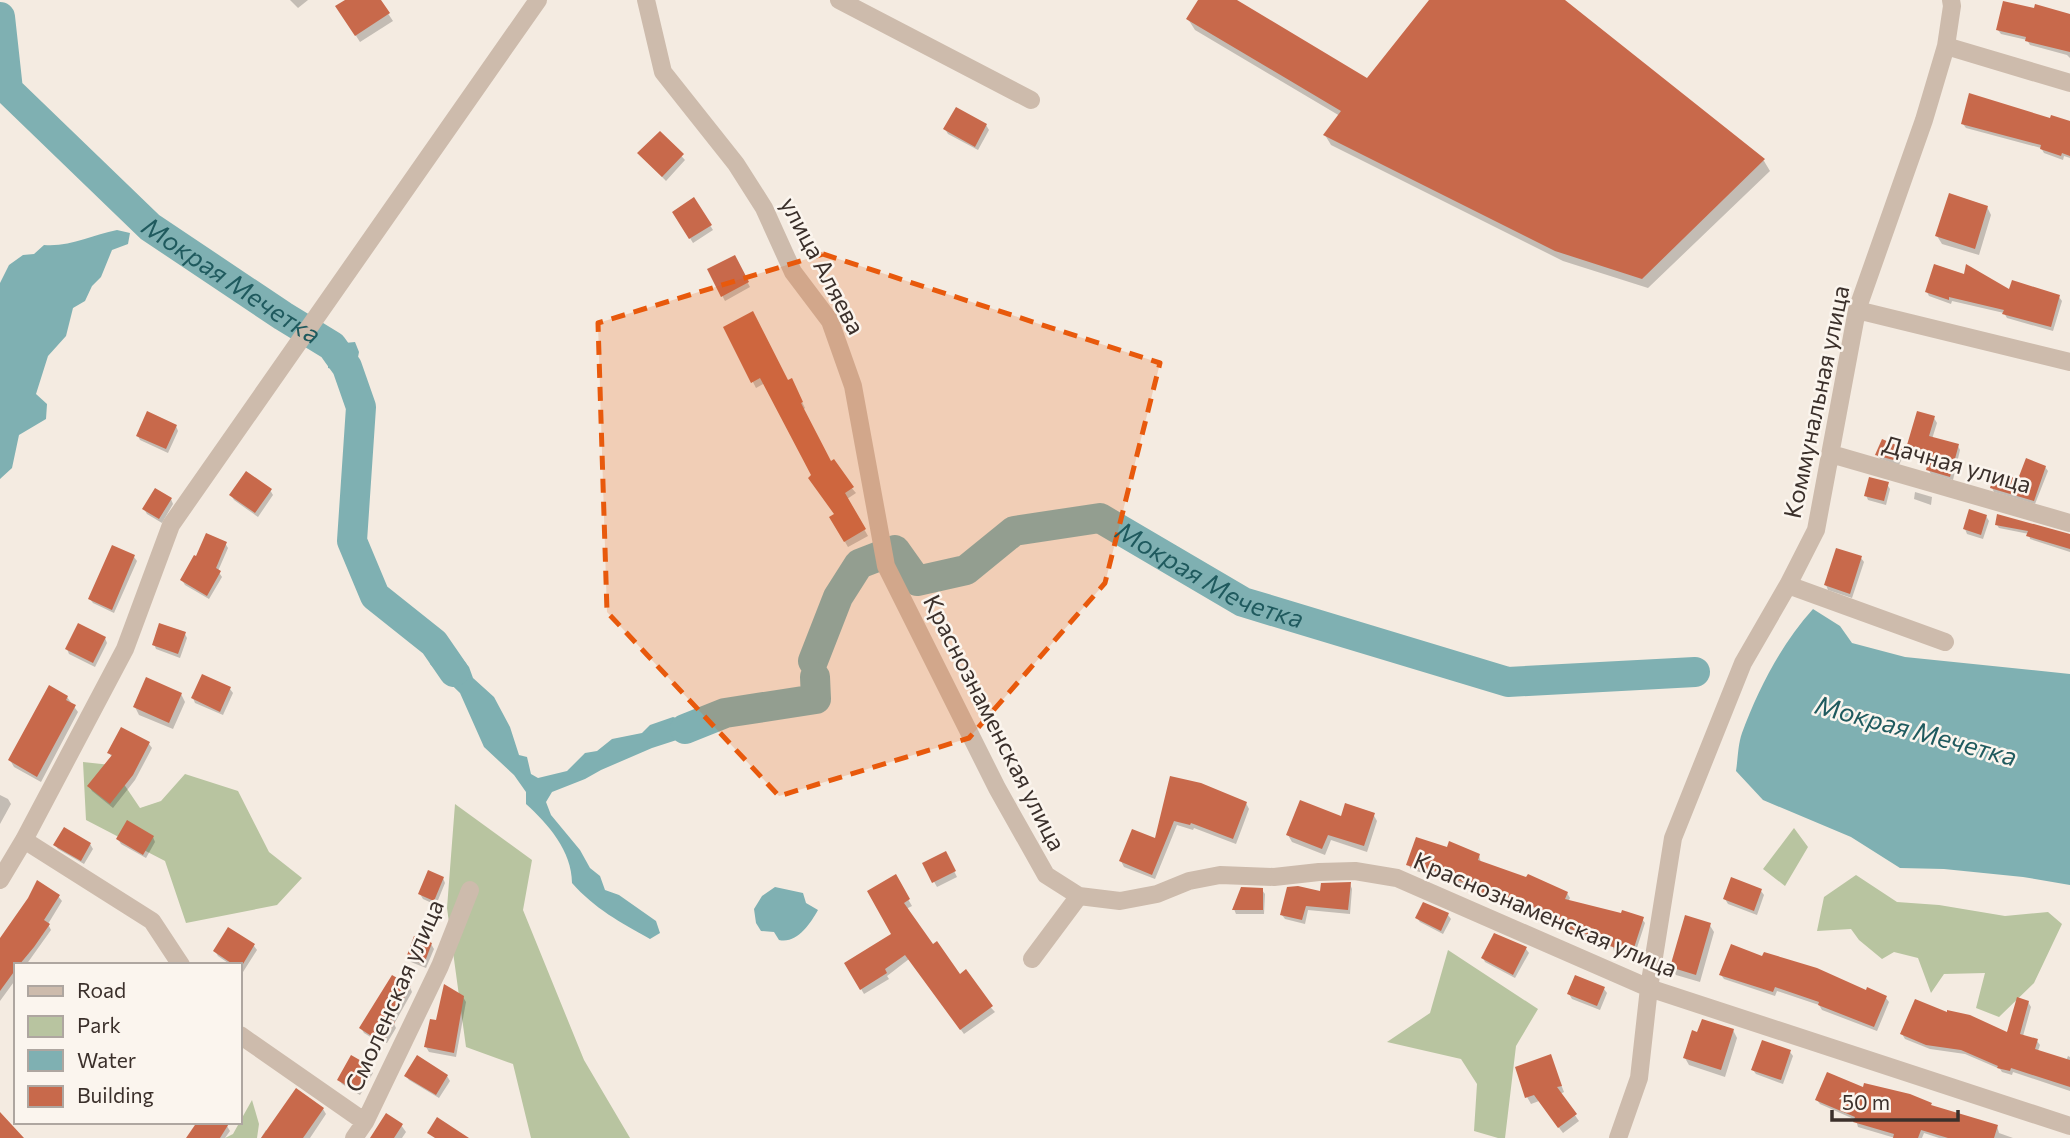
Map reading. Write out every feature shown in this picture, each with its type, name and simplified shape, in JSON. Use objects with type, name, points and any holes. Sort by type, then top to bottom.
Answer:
[{"type":"street","points":[[0,880],[125,649],[171,525],[538,0]]},
{"type":"street","name":"улица Аляева","points":[[646,0],[663,72],[736,164],[764,208],[793,272],[830,321],[853,386],[886,566]]},
{"type":"street","points":[[839,0],[1031,100]]},
{"type":"street","name":"Коммунальная улица","points":[[1618,1138],[1639,1078],[1649,988],[1673,838],[1743,663],[1816,530],[1857,310],[1924,120],[1946,46],[1951,0]]},
{"type":"street","points":[[1946,46],[2070,83]]},
{"type":"street","points":[[1857,310],[2070,362]]},
{"type":"street","name":"Дачная улица","points":[[1831,454],[2070,523]]},
{"type":"street","name":"Краснознаменская улица","points":[[886,566],[1028,846],[1046,875],[1079,896],[1119,901],[1157,894],[1189,881],[1220,875],[1274,877],[1319,872],[1355,872],[1397,878],[1649,988],[2070,1125]]},
{"type":"street","points":[[1788,585],[1945,642]]},
{"type":"street","points":[[24,839],[152,921],[180,963]]},
{"type":"street","name":"Смоленская улица","points":[[354,1138],[365,1122],[440,966],[470,890]]},
{"type":"street","points":[[1032,959],[1079,896]]},
{"type":"street","name":"Смоленская улица","points":[[242,1036],[365,1122]]},
{"type":"highlighted area","points":[[823,254],[1160,363],[1105,583],[969,738],[779,796],[607,612],[598,323]]},
{"type":"green space","points":[[83,762],[111,765],[140,808],[161,801],[185,774],[238,791],[269,852],[302,878],[277,905],[186,923],[165,861],[86,820]]},
{"type":"green space","points":[[455,804],[532,860],[523,910],[584,1060],[630,1138],[531,1138],[513,1064],[466,1047],[447,908]]},
{"type":"green space","points":[[1794,828],[1808,847],[1785,886],[1763,869]]},
{"type":"green space","points":[[1856,875],[1897,902],[1939,905],[2005,916],[2048,912],[2062,924],[2034,983],[1999,1017],[1976,1008],[1985,973],[1944,974],[1931,993],[1918,958],[1894,952],[1882,959],[1859,940],[1851,929],[1817,931],[1824,897]]},
{"type":"green space","points":[[1448,950],[1538,1009],[1516,1046],[1505,1138],[1474,1131],[1477,1084],[1461,1059],[1387,1042],[1430,1013]]},
{"type":"green space","points":[[252,1100],[259,1124],[257,1138],[225,1138],[233,1134],[239,1124],[242,1124],[242,1118]]},
{"type":"water","points":[[117,230],[130,233],[128,244],[112,250],[101,277],[92,286],[85,301],[73,308],[66,336],[48,356],[36,394],[47,404],[46,419],[19,435],[12,468],[0,479],[0,283],[9,265],[23,255],[34,254],[44,245],[72,242]]},
{"type":"water","points":[[329,332],[345,343],[355,342],[359,352],[354,378],[341,378],[338,370],[328,368],[328,359],[317,350]]},
{"type":"water","points":[[1813,609],[1840,626],[1852,643],[1905,657],[2070,674],[2070,885],[1944,869],[1900,868],[1851,837],[1763,800],[1736,771],[1741,737],[1755,700],[1772,667]]},
{"type":"water","points":[[433,636],[443,637],[448,649],[460,656],[469,667],[473,678],[494,697],[510,727],[519,755],[527,757],[531,774],[538,778],[567,771],[585,753],[597,751],[612,739],[642,733],[650,725],[673,717],[680,719],[714,709],[723,710],[724,720],[552,792],[546,802],[551,815],[580,850],[590,868],[600,876],[605,890],[619,895],[656,921],[660,933],[650,939],[639,933],[599,908],[572,883],[568,860],[557,839],[526,804],[526,792],[514,775],[484,747],[460,693],[430,664],[429,644]]},
{"type":"water","points":[[775,887],[803,893],[806,903],[818,910],[807,927],[792,939],[779,940],[774,932],[761,931],[756,923],[754,909],[762,896]]},
{"type":"building","points":[[345,0],[381,0],[390,13],[355,36],[335,6]]},
{"type":"building","points":[[1198,0],[1237,0],[1367,78],[1429,0],[1565,0],[1765,159],[1642,279],[1555,251],[1323,135],[1341,111],[1186,19]]},
{"type":"building","points":[[2003,1],[2034,8],[2035,4],[2070,14],[2070,52],[2025,41],[2026,37],[1996,30]]},
{"type":"building","points":[[1969,93],[2050,118],[2051,115],[2070,121],[2070,156],[2062,153],[2061,156],[2040,149],[2041,145],[1961,124]]},
{"type":"building","points":[[956,107],[987,124],[975,147],[943,129]]},
{"type":"building","points":[[660,131],[684,154],[662,177],[637,153]]},
{"type":"building","points":[[1949,193],[1988,206],[1975,249],[1935,236]]},
{"type":"building","points":[[694,197],[712,225],[689,239],[672,212]]},
{"type":"building","points":[[735,255],[749,282],[721,297],[707,269]]},
{"type":"building","points":[[1934,264],[1964,274],[1966,264],[2009,289],[2012,280],[2060,295],[2051,327],[2002,314],[2004,310],[1949,297],[1949,300],[1925,292]]},
{"type":"building","points":[[753,311],[788,380],[792,378],[803,402],[801,403],[831,461],[834,459],[854,487],[845,493],[866,529],[844,542],[829,517],[834,514],[808,478],[811,475],[760,378],[751,383],[723,327]]},
{"type":"building","points":[[147,411],[177,425],[166,449],[136,436]]},
{"type":"building","points":[[1917,411],[1935,416],[1929,436],[1959,444],[1950,477],[1926,470],[1931,452],[1907,445]]},
{"type":"building","points":[[1882,439],[1903,448],[1897,461],[1875,455]]},
{"type":"building","points":[[2026,458],[2046,466],[2034,501],[1990,488],[1995,472],[2018,479]]},
{"type":"building","points":[[246,471],[272,489],[255,513],[229,495]]},
{"type":"building","points":[[1869,477],[1889,482],[1884,501],[1864,496]]},
{"type":"building","points":[[155,488],[172,498],[159,519],[142,509]]},
{"type":"building","points":[[1969,509],[1987,515],[1981,535],[1963,529]]},
{"type":"building","points":[[1997,514],[2070,534],[2070,549],[2026,536],[2028,531],[1995,525]]},
{"type":"building","points":[[206,533],[227,542],[216,568],[221,571],[207,596],[180,580],[194,555],[196,556]]},
{"type":"building","points":[[112,545],[135,555],[112,610],[88,599]]},
{"type":"building","points":[[1836,548],[1862,556],[1850,594],[1824,585]]},
{"type":"building","points":[[78,623],[106,637],[93,663],[65,649]]},
{"type":"building","points":[[159,623],[186,632],[178,654],[152,645]]},
{"type":"building","points":[[202,674],[231,687],[220,712],[191,698]]},
{"type":"building","points":[[146,677],[182,693],[169,723],[133,707]]},
{"type":"building","points":[[49,685],[68,696],[66,700],[76,705],[37,777],[8,760]]},
{"type":"building","points":[[121,727],[150,742],[133,775],[110,804],[87,786],[112,755],[107,753]]},
{"type":"building","points":[[1170,776],[1201,783],[1247,802],[1233,839],[1191,823],[1190,825],[1174,821],[1152,875],[1119,861],[1132,829],[1155,838]]},
{"type":"building","points":[[1300,800],[1341,816],[1345,803],[1375,813],[1364,846],[1328,835],[1322,849],[1286,835]]},
{"type":"building","points":[[127,820],[154,836],[143,855],[116,839]]},
{"type":"building","points":[[64,827],[91,843],[81,861],[53,845]]},
{"type":"building","points":[[1416,837],[1447,847],[1449,841],[1480,854],[1478,860],[1526,877],[1528,874],[1568,892],[1565,899],[1644,917],[1632,954],[1610,946],[1611,940],[1577,932],[1534,912],[1536,908],[1499,894],[1497,900],[1478,893],[1480,889],[1430,869],[1429,872],[1406,865]]},
{"type":"building","points":[[946,851],[956,871],[932,883],[922,863]]},
{"type":"building","points":[[428,870],[444,877],[434,901],[418,894]]},
{"type":"building","points":[[896,874],[910,899],[904,903],[933,944],[937,941],[960,974],[966,969],[993,1006],[960,1030],[905,955],[885,969],[887,973],[860,990],[844,963],[891,934],[867,891]]},
{"type":"building","points":[[1731,877],[1762,889],[1754,911],[1723,899]]},
{"type":"building","points":[[37,880],[60,895],[44,920],[50,924],[21,963],[14,963],[14,972],[0,991],[0,938]]},
{"type":"building","points":[[1351,882],[1348,910],[1306,906],[1302,920],[1280,915],[1287,887],[1298,886],[1320,891],[1321,883]]},
{"type":"building","points":[[1241,887],[1263,888],[1263,910],[1232,910]]},
{"type":"building","points":[[1423,902],[1449,913],[1441,931],[1415,918]]},
{"type":"building","points":[[1685,915],[1711,923],[1696,975],[1670,967]]},
{"type":"building","points":[[228,927],[255,944],[242,966],[242,963],[231,963],[213,951]]},
{"type":"building","points":[[1494,933],[1527,947],[1513,975],[1481,958]]},
{"type":"building","points":[[414,936],[432,943],[424,964],[406,958]]},
{"type":"building","points":[[1731,944],[1762,956],[1764,952],[1817,968],[1866,990],[1867,987],[1887,996],[1874,1027],[1818,1005],[1819,1002],[1775,987],[1773,992],[1719,975]]},
{"type":"building","points":[[392,975],[411,986],[391,1020],[395,1022],[385,1039],[373,1037],[359,1028]]},
{"type":"building","points":[[1575,975],[1605,987],[1597,1006],[1567,994]]},
{"type":"building","points":[[444,984],[464,996],[454,1053],[424,1047],[430,1019],[436,1020]]},
{"type":"building","points":[[2017,997],[2029,1001],[2020,1034],[2038,1039],[2035,1049],[2070,1060],[2070,1087],[2011,1068],[2010,1071],[1997,1068],[1998,1066],[1961,1050],[1926,1045],[1900,1034],[1915,999],[1947,1012],[1970,1015],[2007,1032]]},
{"type":"building","points":[[1702,1019],[1734,1029],[1721,1070],[1683,1058],[1692,1030],[1697,1032]]},
{"type":"building","points":[[1762,1040],[1791,1050],[1781,1080],[1751,1070]]},
{"type":"building","points":[[1551,1054],[1562,1086],[1557,1087],[1577,1114],[1558,1128],[1534,1095],[1525,1098],[1515,1067]]},
{"type":"building","points":[[351,1055],[372,1067],[358,1092],[337,1080]]},
{"type":"building","points":[[417,1055],[448,1075],[436,1095],[404,1076]]},
{"type":"building","points":[[1827,1072],[1863,1087],[1864,1083],[1910,1094],[1932,1103],[1931,1105],[1998,1125],[1994,1138],[1948,1138],[1921,1130],[1918,1138],[1893,1138],[1894,1134],[1853,1122],[1855,1117],[1815,1100]]},
{"type":"building","points":[[296,1088],[324,1108],[303,1138],[261,1138]]},
{"type":"building","points":[[0,1112],[24,1138],[0,1138]]},
{"type":"building","points":[[386,1113],[403,1124],[394,1138],[370,1138]]},
{"type":"building","points":[[437,1117],[469,1138],[435,1138],[427,1133]]},
{"type":"building","points":[[196,1124],[229,1124],[220,1138],[186,1138]]},
{"type":"waterway","name":"Мокрая Мечетка","points":[[0,17],[8,90],[150,227],[332,346],[347,367],[361,407],[352,541],[375,596],[434,643],[454,672]]},
{"type":"waterway","name":"Мокрая Мечетка","points":[[813,661],[838,597],[859,564],[895,550],[917,581],[966,570],[1014,531],[1100,518],[1243,602],[1508,682],[1695,672]]},
{"type":"waterway","name":"Мокрая Мечетка","points":[[685,729],[725,713],[816,699],[815,677]]}]
